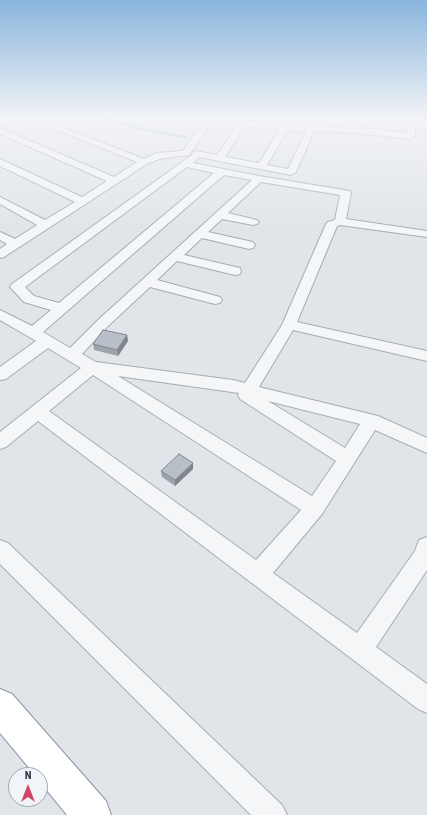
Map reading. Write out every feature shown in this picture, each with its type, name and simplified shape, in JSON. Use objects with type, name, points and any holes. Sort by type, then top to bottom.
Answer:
[{"type":"highway","points":[[0,706],[92,815]]},
{"type":"street","points":[[55,155],[114,181]]},
{"type":"street","points":[[126,155],[144,162]]},
{"type":"street","points":[[219,159],[222,155]]},
{"type":"street","points":[[261,167],[268,155]]},
{"type":"street","points":[[0,254],[144,162],[157,156],[219,159],[294,173],[301,155]]},
{"type":"street","points":[[190,157],[222,172],[346,193],[340,222]]},
{"type":"street","points":[[61,308],[29,299],[17,287],[190,157]]},
{"type":"street","points":[[0,162],[82,201]]},
{"type":"street","points":[[33,333],[222,172]]},
{"type":"street","points":[[72,355],[103,323],[259,179]]},
{"type":"street","points":[[0,200],[45,225]]},
{"type":"street","points":[[220,215],[253,222]]},
{"type":"street","points":[[241,388],[289,325],[331,225],[334,222],[427,234]]},
{"type":"street","points":[[199,234],[249,245]]},
{"type":"street","points":[[0,235],[15,244]]},
{"type":"street","points":[[175,257],[235,271]]},
{"type":"street","points":[[148,282],[215,300]]},
{"type":"street","points":[[2,318],[33,333],[92,367],[315,508]]},
{"type":"street","points":[[289,325],[427,356]]},
{"type":"street","points":[[0,375],[46,341]]},
{"type":"street","points":[[0,442],[92,367],[241,388],[372,420],[427,446]]},
{"type":"street","points":[[241,388],[348,459]]},
{"type":"street","points":[[37,412],[427,700]]},
{"type":"street","points":[[258,574],[315,508],[372,420]]},
{"type":"street","points":[[360,650],[424,556],[427,547]]},
{"type":"street","points":[[0,550],[272,815]]},
{"type":"building","points":[[103,330],[127,335],[117,350],[93,344]]},
{"type":"building","points":[[179,454],[193,463],[175,480],[161,471]]}]
